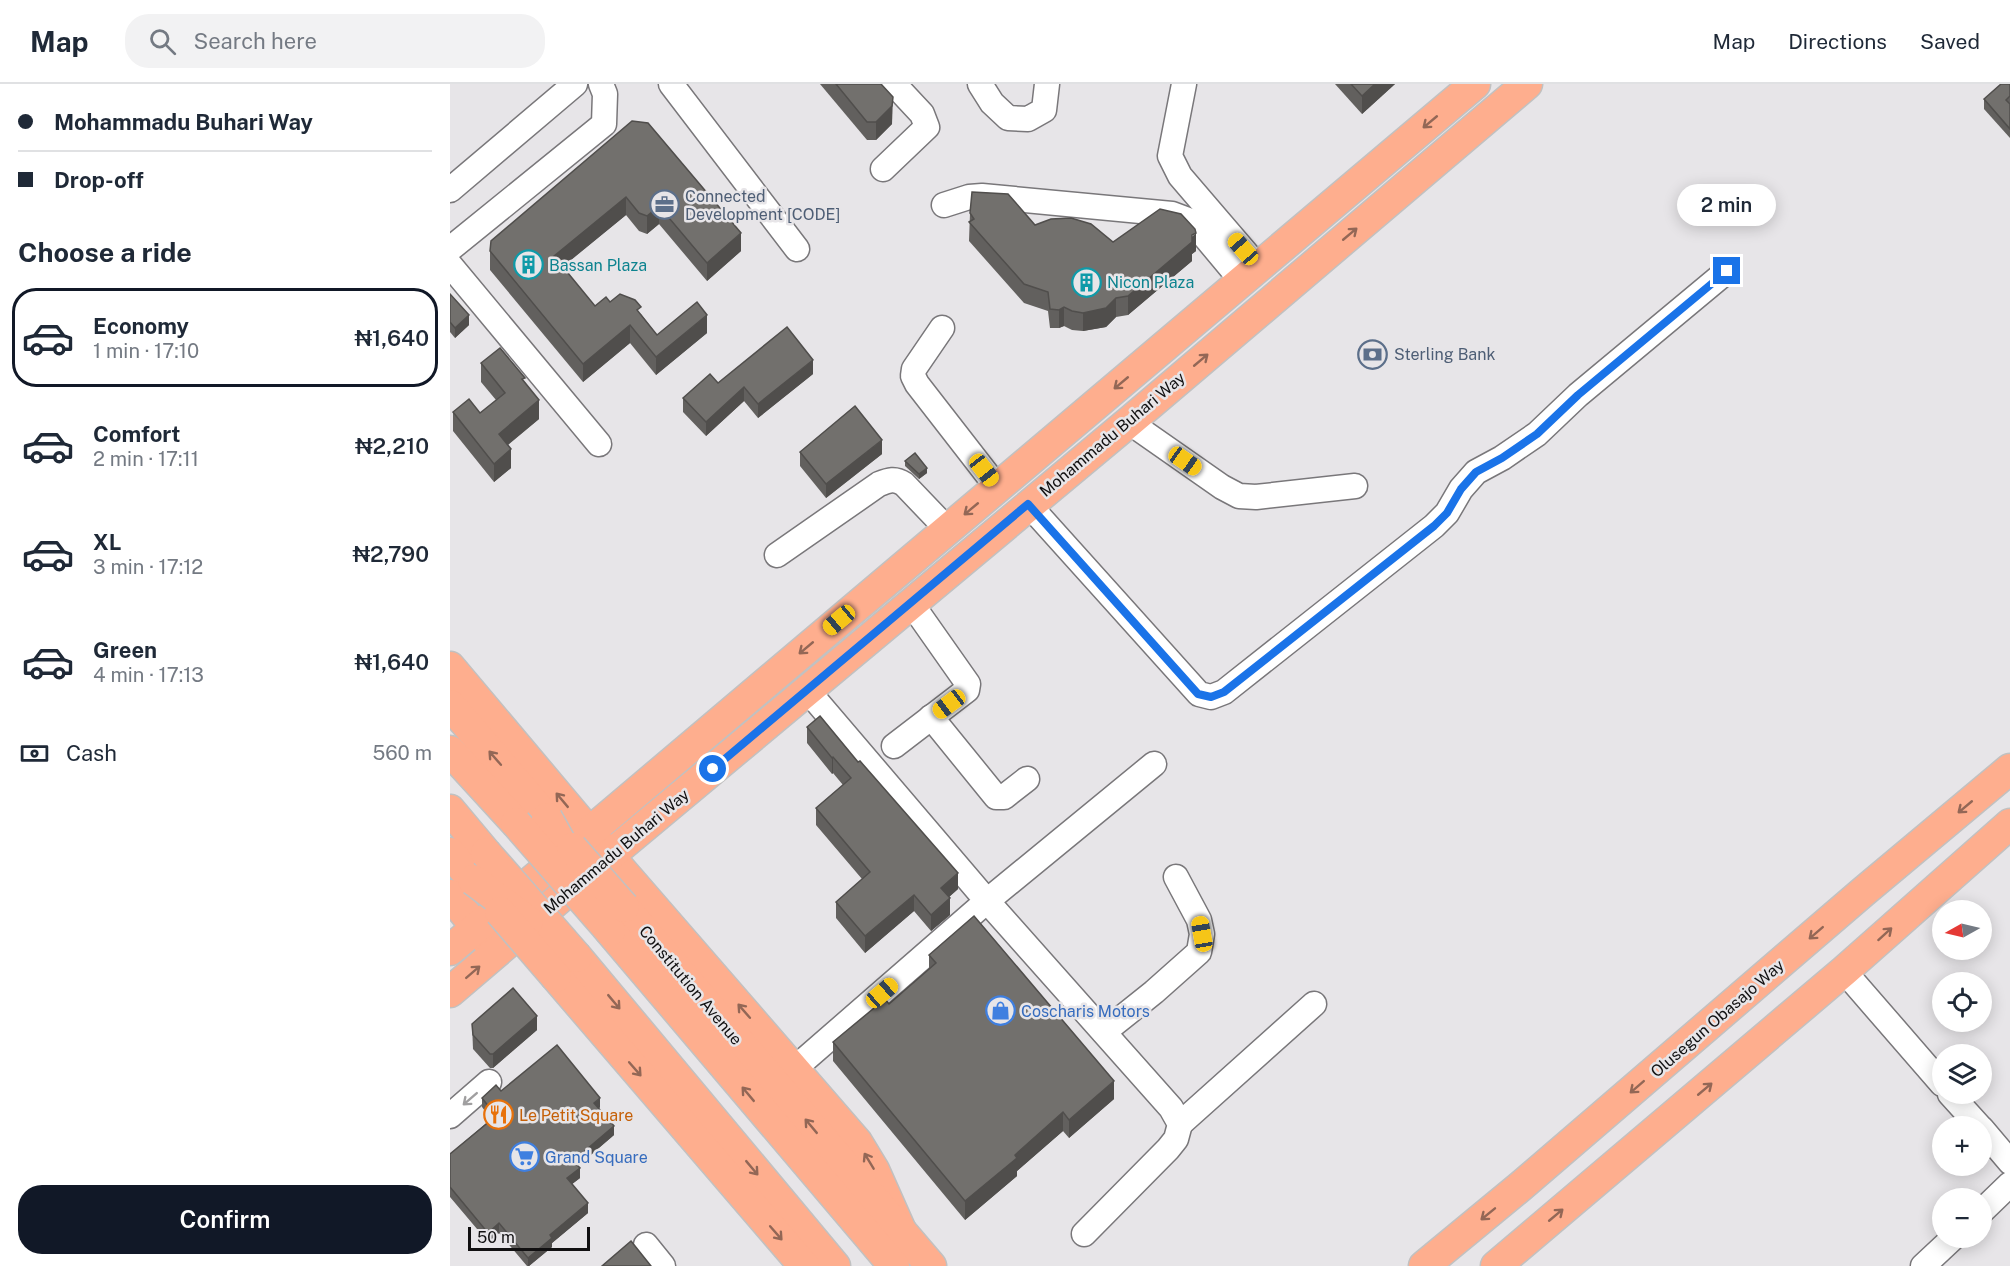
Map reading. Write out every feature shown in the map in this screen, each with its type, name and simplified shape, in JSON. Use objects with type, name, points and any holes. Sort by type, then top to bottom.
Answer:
[{"type":"main road","name":"Mohammadu Buhari Way","points":[[450,950],[1475,84]]},
{"type":"main road","name":"Mohammadu Buhari Way","points":[[450,992],[910,603],[1129,422],[1520,86]]},
{"type":"main road","points":[[1028,461],[1038,496]]},
{"type":"main road","points":[[450,667],[609,856],[857,1142],[874,1170],[902,1233]]},
{"type":"main road","points":[[450,705],[547,818],[617,919]]},
{"type":"main road","name":"Constitution Avenue","points":[[450,751],[516,822],[617,919],[931,1266]]},
{"type":"main road","name":"Olusegun Obasajo Way","points":[[1424,1266],[2010,769]]},
{"type":"main road","points":[[450,810],[577,957],[835,1266]]},
{"type":"main road","points":[[1496,1266],[1844,971],[2010,824]]},
{"type":"main road","points":[[450,853],[477,927],[496,952]]},
{"type":"main road","points":[[461,887],[577,957]]},
{"type":"main road","points":[[461,887],[556,977],[804,1266]]},
{"type":"main road","name":"Constitution Avenue","points":[[617,919],[894,1266]]},
{"type":"street","points":[[450,190],[575,84]]},
{"type":"street","points":[[450,249],[604,124],[605,94],[601,84]]},
{"type":"street","points":[[671,84],[797,249]]},
{"type":"street","points":[[883,169],[927,127],[921,114],[894,84]]},
{"type":"street","points":[[980,84],[992,103],[1008,118],[1028,119],[1044,110],[1047,84]]},
{"type":"street","points":[[1184,84],[1170,156],[1180,177],[1250,274]]},
{"type":"street","points":[[944,205],[963,198],[982,196],[1172,214],[1196,226],[1250,274]]},
{"type":"street","points":[[450,265],[599,444]]},
{"type":"street","points":[[1038,496],[1198,694],[1211,697],[1224,692],[1434,526],[1447,513],[1461,489],[1476,472],[1502,458],[1537,434],[1578,395],[1727,271]]},
{"type":"street","points":[[942,328],[914,369],[913,376],[916,384],[997,487]]},
{"type":"street","points":[[1129,422],[1222,487],[1239,496],[1256,497],[1355,486]]},
{"type":"street","points":[[777,555],[871,490],[890,480],[897,480],[904,484],[947,530]]},
{"type":"street","points":[[894,746],[967,690],[968,684],[910,603]]},
{"type":"street","points":[[807,690],[987,901],[1171,1108],[1180,1124]]},
{"type":"street","points":[[931,717],[996,797],[1004,797],[1027,779]]},
{"type":"street","points":[[794,1069],[987,901],[1154,764]]},
{"type":"street","points":[[1104,1032],[1199,952],[1202,934],[1200,920],[1176,878]]},
{"type":"street","points":[[1844,971],[1932,1072]]},
{"type":"street","points":[[1084,1234],[1168,1149],[1176,1139],[1180,1124],[1314,1004]]},
{"type":"street","points":[[450,1116],[489,1082]]},
{"type":"street","points":[[1959,1104],[1969,1116]]},
{"type":"street","points":[[1992,1142],[2010,1162]]},
{"type":"street","points":[[1992,1201],[2010,1184]]},
{"type":"street","points":[[646,1245],[663,1266]]},
{"type":"street","points":[[1923,1266],[1942,1248]]},
{"type":"building","points":[[836,84],[881,84],[893,97],[892,106],[876,122],[867,122]]},
{"type":"building","points":[[1351,84],[1375,84],[1362,96]]},
{"type":"building","points":[[2001,84],[2010,84],[2010,96],[2006,100],[2010,104],[2010,129],[1984,99]]},
{"type":"building","name":"Bassan Plaza","points":[[632,121],[648,123],[741,233],[707,263],[659,206],[647,216],[639,213],[626,197],[554,256],[595,306],[606,297],[610,302],[620,294],[635,300],[641,307],[637,310],[657,335],[697,302],[707,315],[656,357],[630,325],[583,364],[490,251],[491,241]]},
{"type":"building","name":"Nicon Plaza","points":[[972,192],[1008,194],[1035,225],[1051,219],[1071,218],[1091,224],[1113,242],[1160,209],[1181,214],[1196,233],[1192,235],[1192,242],[1128,296],[1116,298],[1106,308],[1083,313],[1064,307],[1059,310],[1050,309],[1048,292],[1024,284],[969,222],[974,219],[970,213]]},
{"type":"building","points":[[450,294],[469,315],[455,328],[450,322]]},
{"type":"building","points":[[787,327],[813,360],[758,404],[744,387],[706,422],[683,398],[710,374],[718,383]]},
{"type":"building","points":[[500,348],[525,378],[522,379],[539,400],[499,434],[511,449],[494,464],[453,412],[469,399],[480,413],[505,393],[481,363]]},
{"type":"building","points":[[855,406],[882,440],[826,484],[800,452]]},
{"type":"building","points":[[915,453],[927,468],[919,474],[905,461]]},
{"type":"building","points":[[820,716],[858,762],[860,761],[958,873],[941,888],[950,898],[931,915],[914,895],[865,936],[836,902],[870,872],[816,808],[851,778],[807,727]]},
{"type":"building","points":[[974,916],[1114,1081],[1069,1120],[1063,1112],[1015,1155],[1017,1158],[965,1201],[833,1042],[885,999],[889,1004],[936,963],[929,955]]},
{"type":"building","points":[[513,988],[537,1016],[493,1054],[490,1054],[473,1035],[472,1024]]},
{"type":"building","name":"Grand Square","points":[[557,1045],[600,1098],[594,1103],[614,1126],[573,1161],[580,1168],[567,1178],[588,1203],[550,1235],[552,1238],[528,1258],[499,1223],[488,1233],[450,1187],[450,1154],[496,1116],[482,1098],[496,1085],[501,1091]]},
{"type":"building","points":[[631,1241],[651,1266],[602,1266]]},
{"type":"place","name":"Connected Development [CODE]","points":[[664,205]]},
{"type":"place","name":"Bassan Plaza","points":[[528,265]]},
{"type":"place","name":"Nicon Plaza","points":[[1086,282]]},
{"type":"place","name":"Sterling Bank","points":[[1373,354]]},
{"type":"place","name":"Coscharis Motors","points":[[1000,1011]]},
{"type":"place","name":"Le Petit Square","points":[[498,1115]]},
{"type":"place","name":"Grand Square","points":[[524,1157]]},
{"type":"route","points":[[713,769],[1028,504],[1198,694],[1211,697],[1224,692],[1434,526],[1447,513],[1461,489],[1476,472],[1502,458],[1537,434],[1578,395],[1727,271]]}]
